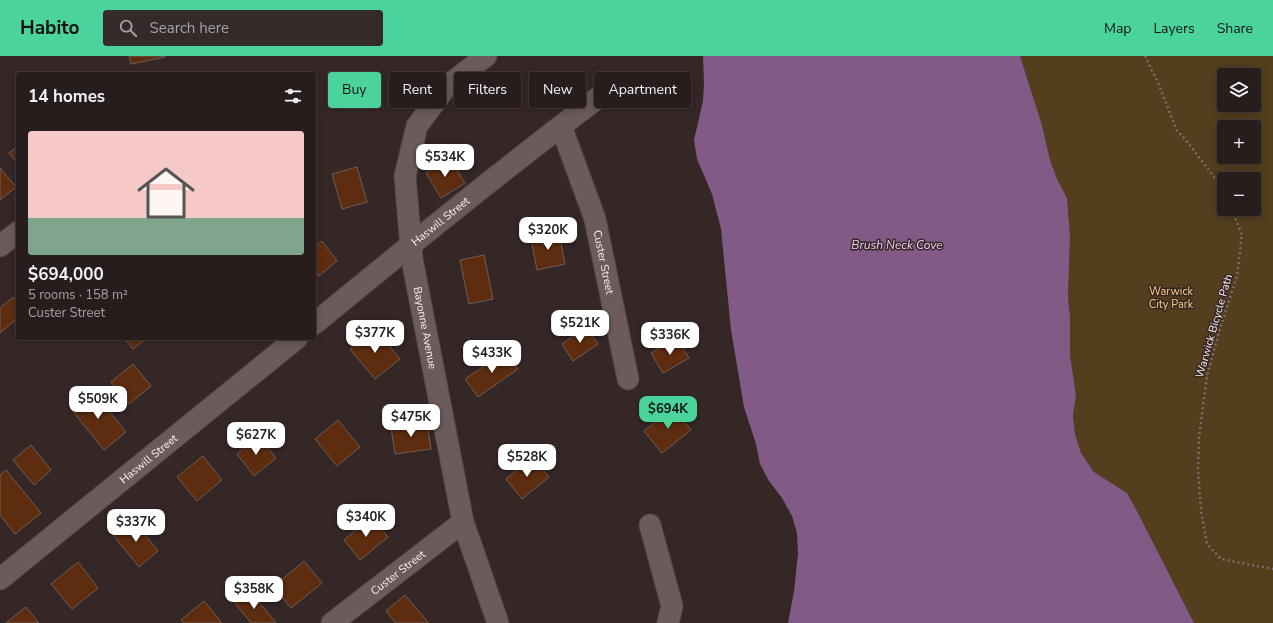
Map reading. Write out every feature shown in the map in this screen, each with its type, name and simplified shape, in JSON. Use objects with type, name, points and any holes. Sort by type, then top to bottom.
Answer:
[{"type":"street","name":"Bayonne Avenue","points":[[486,56],[446,87],[417,126],[405,176],[410,245],[463,522],[498,623]]},
{"type":"street","name":"Haswill Street","points":[[316,322],[410,245],[594,101]]},
{"type":"street","name":"Custer Street","points":[[561,126],[595,219],[628,379]]},
{"type":"street","points":[[0,246],[16,234]]},
{"type":"street","name":"Haswill Street","points":[[0,579],[296,340]]},
{"type":"street","name":"Custer Street","points":[[332,623],[463,522]]},
{"type":"street","points":[[650,525],[672,606],[668,623]]},
{"type":"path","points":[[1145,56],[1159,85],[1177,131],[1185,139],[1217,181]]},
{"type":"path","name":"Warwick Bicycle Path","points":[[1235,216],[1242,234],[1237,276],[1207,376],[1200,437],[1198,470],[1201,511],[1207,544],[1221,559],[1273,569]]},
{"type":"green space","name":"Warwick City Park","points":[[1020,56],[1273,56],[1273,623],[1194,623],[1127,493],[1094,472],[1081,453],[1075,434],[1073,416],[1076,395],[1070,355],[1070,316],[1068,298],[1070,235],[1067,198],[1057,180],[1050,160],[1042,125]]},
{"type":"water","name":"Brush Neck Cove","points":[[703,56],[1020,56],[1042,125],[1050,160],[1057,179],[1067,198],[1070,235],[1068,298],[1070,316],[1070,355],[1076,395],[1073,416],[1075,434],[1081,453],[1094,472],[1127,493],[1194,623],[788,623],[794,591],[798,554],[797,533],[792,516],[782,498],[769,481],[760,464],[756,444],[744,407],[731,330],[721,229],[712,194],[697,159],[694,140],[703,101]]},
{"type":"building","points":[[129,56],[165,56],[165,57],[131,64]]},
{"type":"building","points":[[16,148],[16,162],[9,153]]},
{"type":"building","points":[[450,159],[465,183],[441,198],[426,173]]},
{"type":"building","points":[[357,167],[367,202],[342,209],[332,174]]},
{"type":"building","points":[[0,168],[16,187],[0,200]]},
{"type":"building","points":[[559,232],[565,264],[537,270],[531,238]]},
{"type":"building","points":[[322,241],[337,261],[319,276],[316,272],[316,246]]},
{"type":"building","points":[[484,255],[493,299],[469,304],[460,260]]},
{"type":"building","points":[[13,297],[16,301],[16,320],[0,333],[0,308]]},
{"type":"building","points":[[586,327],[598,344],[573,361],[562,344]]},
{"type":"building","points":[[375,329],[400,359],[375,379],[350,349]]},
{"type":"building","points":[[677,338],[689,358],[663,373],[651,353]]},
{"type":"building","points":[[126,340],[144,340],[133,349]]},
{"type":"building","points":[[506,351],[518,369],[478,397],[465,379]]},
{"type":"building","points":[[133,364],[151,386],[129,404],[111,382]]},
{"type":"building","points":[[92,390],[126,432],[104,450],[70,408]]},
{"type":"building","points":[[673,408],[691,430],[662,453],[644,431]]},
{"type":"building","points":[[338,420],[360,447],[337,466],[315,439]]},
{"type":"building","points":[[427,423],[431,449],[395,454],[391,428]]},
{"type":"building","points":[[258,436],[276,458],[254,476],[237,454]]},
{"type":"building","points":[[31,445],[51,470],[34,485],[13,460]]},
{"type":"building","points":[[203,456],[222,480],[197,501],[177,477]]},
{"type":"building","points":[[532,457],[549,477],[522,499],[506,479]]},
{"type":"building","points":[[6,470],[41,513],[15,534],[0,515],[0,475]]},
{"type":"building","points":[[372,517],[388,537],[360,560],[344,540]]},
{"type":"building","points":[[132,519],[158,551],[139,567],[113,535]]},
{"type":"building","points":[[304,561],[322,583],[291,608],[273,587]]},
{"type":"building","points":[[78,562],[98,588],[72,609],[51,584]]},
{"type":"building","points":[[250,591],[276,623],[251,623],[235,603]]},
{"type":"building","points":[[405,595],[428,622],[427,623],[396,623],[386,611]]},
{"type":"building","points":[[204,601],[222,623],[184,623],[181,620]]},
{"type":"building","points":[[26,607],[39,623],[6,623]]}]
